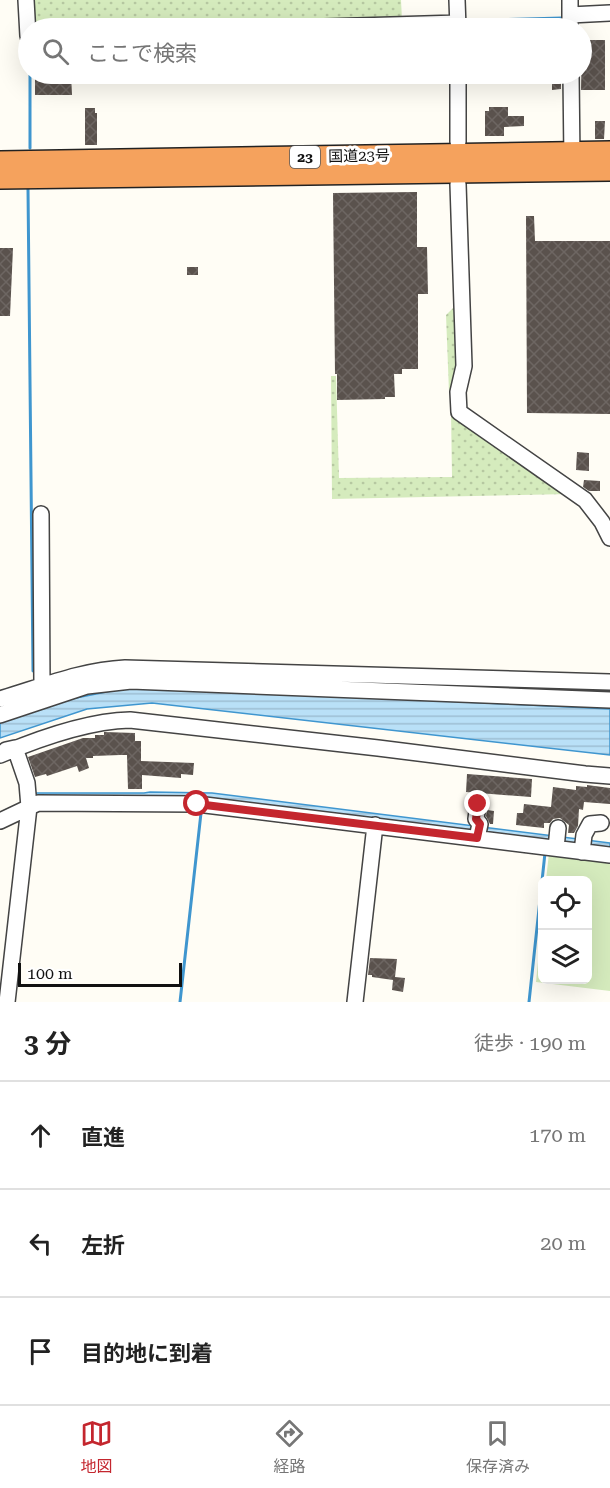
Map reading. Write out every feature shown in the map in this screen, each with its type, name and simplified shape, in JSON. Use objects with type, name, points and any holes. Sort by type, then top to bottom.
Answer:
[{"type":"highway","name":"国道23号","points":[[0,178],[572,161],[610,152]]},
{"type":"highway","name":"国道23号","points":[[0,162],[572,161],[610,170]]},
{"type":"street","points":[[26,0],[27,18]]},
{"type":"street","points":[[457,0],[458,18]]},
{"type":"street","points":[[570,14],[610,13]]},
{"type":"street","points":[[458,84],[458,142]]},
{"type":"street","points":[[571,84],[572,161]]},
{"type":"street","points":[[458,184],[464,366],[458,392],[459,412],[585,500],[602,522],[610,538]]},
{"type":"street","points":[[41,514],[42,687]]},
{"type":"street","points":[[0,699],[101,669],[125,668],[610,682]]},
{"type":"street","points":[[0,715],[87,686],[131,681],[610,700]]},
{"type":"street","points":[[7,1002],[29,807],[27,783],[5,751],[108,720],[130,720],[610,776]]},
{"type":"street","points":[[0,821],[38,803],[210,804],[375,825],[557,839],[610,855]]},
{"type":"street","points":[[478,804],[476,819],[478,833]]},
{"type":"street","points":[[582,846],[590,824],[601,823]]},
{"type":"street","points":[[355,1002],[375,825]]},
{"type":"green space","points":[[35,0],[401,0],[402,18],[35,18]]},
{"type":"green space","points":[[458,303],[459,367],[449,392],[446,315]]},
{"type":"green space","points":[[331,376],[336,376],[339,478],[452,477],[451,412],[570,494],[332,499]]},
{"type":"green space","points":[[549,853],[610,860],[610,991],[552,984],[592,984],[592,876],[546,876]]},
{"type":"water","points":[[136,686],[610,709],[610,755],[152,703],[87,709],[0,738],[0,721],[71,699]]},
{"type":"water","points":[[36,793],[212,793],[610,843],[610,848],[525,837],[36,798]]},
{"type":"building","points":[[592,40],[605,40],[605,90],[581,90],[581,84],[592,84]]},
{"type":"building","points":[[35,84],[71,84],[72,95],[35,95]]},
{"type":"building","points":[[552,84],[561,84],[561,89],[552,90]]},
{"type":"building","points":[[489,107],[508,107],[508,116],[524,116],[524,126],[504,127],[504,136],[485,136],[485,111],[489,111]]},
{"type":"building","points":[[85,108],[95,108],[95,113],[97,113],[97,145],[85,145]]},
{"type":"building","points":[[595,121],[605,121],[604,139],[595,139]]},
{"type":"building","points":[[417,192],[417,247],[427,247],[428,294],[418,294],[418,369],[402,369],[402,374],[394,374],[395,397],[337,400],[333,193]]},
{"type":"building","points":[[526,216],[534,216],[535,241],[610,241],[610,414],[527,413]]},
{"type":"building","points":[[0,248],[13,248],[10,316],[0,316]]},
{"type":"building","points":[[187,267],[198,267],[198,275],[187,275]]},
{"type":"building","points":[[577,452],[589,453],[589,471],[576,470]]},
{"type":"building","points":[[584,480],[600,481],[600,491],[589,491],[583,487]]},
{"type":"building","points":[[104,732],[135,733],[135,741],[141,741],[141,761],[194,763],[193,775],[181,774],[181,778],[142,775],[142,789],[128,789],[127,755],[120,755],[86,758],[89,768],[79,772],[77,766],[47,776],[46,774],[35,777],[28,757],[83,738],[95,738],[95,735],[104,735]]},
{"type":"building","points":[[467,774],[532,779],[531,797],[466,792]]},
{"type":"building","points":[[587,785],[610,788],[610,804],[584,802],[583,810],[579,809],[578,826],[574,833],[568,833],[569,825],[560,818],[544,823],[544,828],[516,825],[517,813],[523,813],[524,804],[551,807],[553,787],[576,790],[576,786],[587,787]]},
{"type":"building","points":[[487,810],[494,811],[493,824],[490,824],[486,816]]},
{"type":"building","points":[[370,958],[397,959],[395,977],[405,978],[403,992],[392,990],[393,980],[368,975]]},
{"type":"waterway","points":[[30,84],[30,148]]},
{"type":"waterway","points":[[28,189],[33,671]]},
{"type":"waterway","points":[[180,1002],[201,813]]},
{"type":"waterway","points":[[529,1002],[545,853]]},
{"type":"route","points":[[197,804],[477,838],[480,824],[476,819],[478,804]]}]
